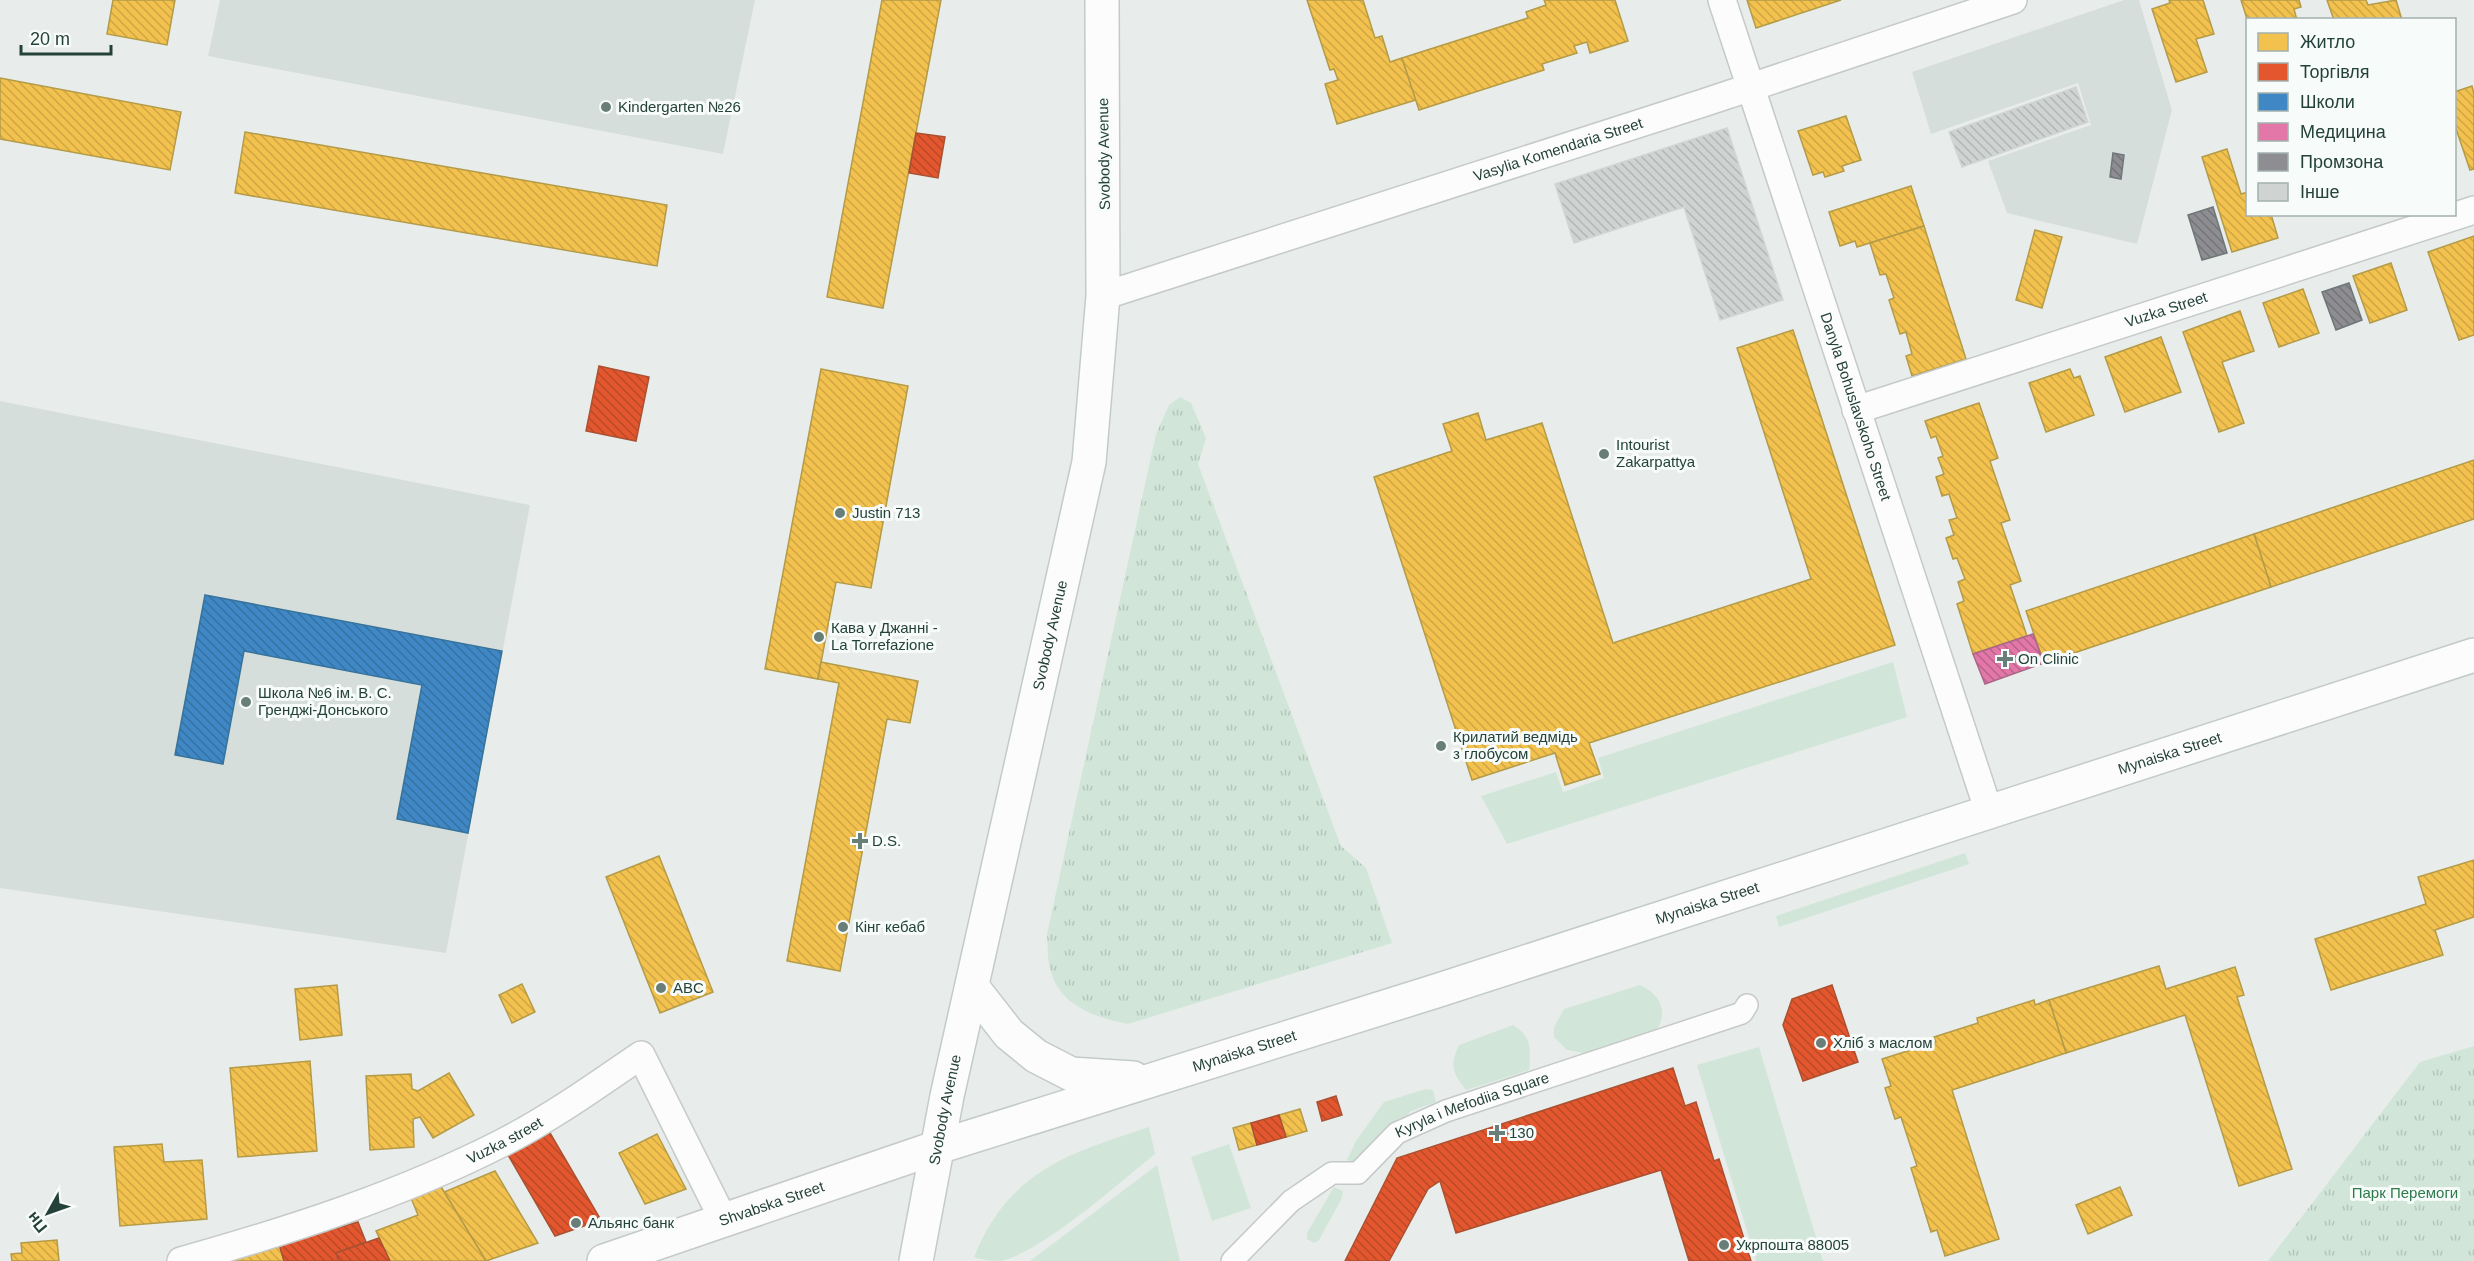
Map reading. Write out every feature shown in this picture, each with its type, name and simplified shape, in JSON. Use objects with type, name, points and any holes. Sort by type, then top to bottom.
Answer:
[{"type":"main road","name":"Svobody Avenue","points":[[916,1261],[938,1147],[1089,462],[1103,296],[1102,0]]},
{"type":"main road","name":"Mynaiska Street","points":[[938,1147],[2474,655]]},
{"type":"main road","points":[[973,988],[1009,1035],[1036,1056],[1071,1074],[1153,1080]]},
{"type":"main road","name":"Shvabska Street","points":[[604,1261],[938,1147]]},
{"type":"street","name":"Danyla Bohuslavskoho Street","points":[[1722,0],[1989,812]]},
{"type":"street","name":"Vasylia Komendaria Street","points":[[1103,296],[2013,0]]},
{"type":"street","name":"Vuzka Street","points":[[2456,216],[2474,210]]},
{"type":"street","name":"Vuzka Street","points":[[1856,410],[2455,216]]},
{"type":"street","name":"Kyryla i Mefodiia Square","points":[[1232,1261],[1291,1201],[1332,1173],[1358,1173],[1397,1133],[1446,1111],[1742,1013],[1747,1005]]},
{"type":"street","name":"Vuzka street","points":[[181,1261],[294,1228],[378,1198],[465,1161],[504,1142],[581,1096],[641,1055],[724,1221]]},
{"type":"shaded area","name":"Kindergarten №26","points":[[220,0],[755,0],[723,154],[208,56]]},
{"type":"shaded area","points":[[2124,0],[2139,0],[2172,110],[2137,244],[2007,213],[1988,161],[2091,125],[2078,83],[1931,134],[1912,72]]},
{"type":"shaded area","name":"Школа №6 ім. В. С. Гренджі-Донського","points":[[0,401],[530,505],[446,953],[0,888]]},
{"type":"green space","points":[[1180,397],[1191,403],[1206,438],[1198,464],[1341,846],[1366,868],[1392,943],[1128,1024],[1092,1014],[1062,994],[1050,968],[1047,934],[1156,434],[1169,405]]},
{"type":"green space","points":[[1893,662],[1907,717],[1507,844],[1481,796],[1556,772],[1563,792],[1604,778],[1598,758]]},
{"type":"green space","points":[[1965,853],[1969,864],[1779,927],[1776,916]]},
{"type":"green space","points":[[1640,985],[1653,993],[1661,1005],[1662,1018],[1655,1032],[1584,1053],[1567,1050],[1554,1037],[1554,1027],[1564,1009]]},
{"type":"green space","points":[[1513,1025],[1524,1034],[1529,1044],[1529,1070],[1466,1090],[1455,1074],[1453,1064],[1459,1045]]},
{"type":"green space","name":"Парк Перемоги","points":[[2474,1046],[2474,1261],[2268,1261],[2420,1062]]},
{"type":"green space","points":[[1759,1047],[1823,1261],[1756,1261],[1697,1065]]},
{"type":"green space","points":[[1426,1089],[1433,1090],[1436,1102],[1411,1111],[1357,1165],[1347,1160],[1356,1141],[1384,1102]]},
{"type":"green space","points":[[1149,1127],[1155,1154],[1059,1231],[1018,1255],[1001,1261],[974,1257],[988,1228],[1005,1204],[1023,1185],[1067,1157]]},
{"type":"green space","points":[[1229,1144],[1251,1208],[1212,1221],[1191,1157]]},
{"type":"green space","points":[[1157,1165],[1180,1261],[1030,1261]]},
{"type":"green space","points":[[1334,1187],[1343,1191],[1342,1198],[1319,1240],[1314,1243],[1307,1239],[1307,1233]]},
{"type":"building: Житло","points":[[113,0],[175,0],[167,45],[107,34]]},
{"type":"building: Житло","points":[[882,0],[941,0],[883,308],[827,297]]},
{"type":"building: Житло","points":[[1307,0],[1363,0],[1375,38],[1382,36],[1390,62],[1402,58],[1416,100],[1337,124],[1325,84],[1338,80],[1334,69],[1330,70]]},
{"type":"building: Житло","points":[[1544,0],[1615,0],[1628,41],[1590,53],[1587,42],[1574,46],[1577,53],[1542,64],[1544,70],[1419,110],[1402,58],[1528,18],[1526,12],[1546,5]]},
{"type":"building: Житло","points":[[1747,0],[1841,0],[1756,28]]},
{"type":"building: Житло","points":[[2169,0],[2203,0],[2214,34],[2196,39],[2207,72],[2176,82],[2152,9],[2170,3]]},
{"type":"building: Житло","points":[[2241,0],[2299,0],[2301,7],[2294,9],[2296,18],[2247,18]]},
{"type":"building: Житло","points":[[2327,0],[2366,0],[2368,5],[2396,0],[2401,18],[2333,18]]},
{"type":"building: Житло","points":[[0,78],[181,112],[170,170],[0,139]]},
{"type":"building: Житло","points":[[2472,86],[2474,94],[2474,169],[2470,170],[2456,129],[2456,91]]},
{"type":"building: Житло","points":[[1846,116],[1861,160],[1842,166],[1844,171],[1825,177],[1823,172],[1813,175],[1798,131]]},
{"type":"building: Житло","points":[[245,132],[667,205],[657,266],[235,193]]},
{"type":"building: Житло","points":[[2227,149],[2241,194],[2246,193],[2246,216],[2272,216],[2278,238],[2232,252],[2202,157]]},
{"type":"building: Житло","points":[[1911,186],[1924,226],[1857,247],[1855,241],[1840,246],[1829,212]]},
{"type":"building: Житло","points":[[1924,226],[1966,359],[1912,376],[1906,356],[1912,354],[1906,332],[1900,334],[1889,300],[1894,298],[1886,274],[1880,275],[1870,243]]},
{"type":"building: Житло","points":[[2035,230],[2062,237],[2042,308],[2016,300]]},
{"type":"building: Житло","points":[[2474,236],[2474,335],[2459,340],[2428,252]]},
{"type":"building: Житло","points":[[2391,263],[2407,310],[2370,323],[2353,276]]},
{"type":"building: Житло","points":[[2303,289],[2319,333],[2279,347],[2263,303]]},
{"type":"building: Житло","points":[[2240,311],[2254,351],[2222,362],[2244,423],[2219,432],[2183,332]]},
{"type":"building: Житло","points":[[1793,330],[1895,645],[1589,743],[1600,774],[1565,785],[1555,753],[1472,780],[1374,477],[1452,451],[1443,424],[1478,413],[1486,440],[1542,423],[1613,643],[1811,579],[1737,348]]},
{"type":"building: Житло","points":[[2161,337],[2181,392],[2125,412],[2105,357]]},
{"type":"building: Житло","points":[[821,369],[908,386],[871,588],[836,582],[818,679],[765,669]]},
{"type":"building: Житло","points":[[2070,369],[2074,378],[2080,376],[2094,415],[2046,432],[2029,383]]},
{"type":"building: Житло","points":[[1979,403],[1998,458],[1990,461],[2010,520],[2001,523],[2021,581],[2010,585],[2027,636],[1973,654],[1957,604],[1964,601],[1958,582],[1965,579],[1957,558],[1953,559],[1946,538],[1954,535],[1949,520],[1957,518],[1949,494],[1942,496],[1936,477],[1944,474],[1938,458],[1943,456],[1936,436],[1931,438],[1925,421]]},
{"type":"building: Житло","points":[[2474,460],[2474,519],[2271,587],[2254,534]]},
{"type":"building: Житло","points":[[2254,534],[2271,587],[2044,663],[2026,611]]},
{"type":"building: Житло","points":[[821,662],[918,681],[910,723],[887,719],[840,971],[787,961],[839,683],[818,679]]},
{"type":"building: Житло","points":[[659,856],[713,992],[660,1013],[606,877]]},
{"type":"building: Житло","points":[[2474,860],[2474,917],[2435,930],[2443,955],[2331,990],[2315,939],[2426,904],[2418,877]]},
{"type":"building: Житло","points":[[2159,966],[2166,989],[2235,967],[2244,995],[2237,997],[2292,1169],[2239,1186],[2185,1015],[2066,1053],[2049,1000]]},
{"type":"building: Житло","points":[[522,984],[535,1012],[512,1023],[499,995]]},
{"type":"building: Житло","points":[[337,985],[342,1035],[300,1040],[295,989]]},
{"type":"building: Житло","points":[[2034,1000],[2035,1005],[2049,1000],[2066,1053],[1952,1090],[1999,1239],[1945,1256],[1937,1230],[1931,1232],[1911,1168],[1917,1166],[1901,1117],[1895,1119],[1885,1088],[1891,1086],[1882,1059],[1936,1042],[1934,1037],[1978,1023],[1977,1018]]},
{"type":"building: Житло","points":[[310,1061],[317,1151],[238,1157],[230,1068]]},
{"type":"building: Житло","points":[[449,1073],[474,1115],[433,1138],[420,1117],[413,1119],[414,1147],[370,1150],[366,1076],[411,1074],[412,1089],[418,1091]]},
{"type":"building: Житло","points":[[1300,1109],[1307,1131],[1286,1137],[1279,1115]]},
{"type":"building: Житло","points":[[1251,1123],[1257,1145],[1239,1150],[1233,1128]]},
{"type":"building: Житло","points":[[657,1134],[686,1189],[645,1204],[619,1153]]},
{"type":"building: Житло","points":[[162,1144],[164,1162],[202,1160],[207,1219],[120,1226],[114,1147]]},
{"type":"building: Житло","points":[[495,1171],[538,1243],[486,1261],[444,1192]]},
{"type":"building: Житло","points":[[440,1185],[486,1261],[390,1261],[376,1231],[418,1215],[411,1198]]},
{"type":"building: Житло","points":[[2120,1187],[2132,1215],[2088,1234],[2076,1205]]},
{"type":"building: Житло","points":[[57,1240],[59,1261],[12,1261],[11,1254],[22,1253],[21,1243]]},
{"type":"building: Житло","points":[[279,1244],[284,1261],[236,1261],[234,1256]]},
{"type":"building: Торгівля","points":[[916,133],[945,137],[938,178],[909,173]]},
{"type":"building: Торгівля","points":[[599,366],[649,377],[636,441],[586,431]]},
{"type":"building: Торгівля","name":"Хліб з маслом","points":[[1832,985],[1858,1062],[1803,1081],[1783,1025],[1792,999]]},
{"type":"building: Торгівля","points":[[1673,1068],[1685,1106],[1696,1102],[1714,1161],[1719,1159],[1751,1261],[1689,1261],[1661,1170],[1456,1233],[1440,1181],[1428,1189],[1389,1261],[1345,1261],[1397,1158]]},
{"type":"building: Торгівля","points":[[1336,1096],[1342,1115],[1322,1121],[1317,1102]]},
{"type":"building: Торгівля","points":[[1279,1115],[1286,1137],[1257,1145],[1251,1123]]},
{"type":"building: Торгівля","points":[[550,1133],[601,1220],[555,1236],[508,1155]]},
{"type":"building: Торгівля","points":[[358,1222],[366,1242],[336,1253],[339,1261],[284,1261],[279,1244]]},
{"type":"building: Торгівля","points":[[379,1238],[390,1261],[339,1261],[336,1253]]},
{"type":"building: Школи","points":[[205,595],[502,651],[468,833],[397,819],[422,685],[244,651],[223,764],[175,755]]},
{"type":"building: Медицина","points":[[2033,634],[2044,663],[1985,684],[1973,654]]},
{"type":"building: Промзона","points":[[2113,153],[2124,155],[2121,179],[2110,177]]},
{"type":"building: Промзона","points":[[2213,207],[2227,253],[2202,260],[2188,215]]},
{"type":"building: Промзона","points":[[2349,283],[2362,320],[2336,330],[2322,292]]},
{"type":"building: Інше","points":[[2076,87],[2088,122],[1962,167],[1949,132]]},
{"type":"building: Інше","points":[[1727,128],[1783,300],[1720,320],[1684,207],[1574,243],[1555,184]]},
{"type":"place","name":"Kindergarten №26","points":[[606,107]]},
{"type":"place","name":"Intourist Zakarpattya","points":[[1604,454]]},
{"type":"place","name":"Justin 713","points":[[840,513]]},
{"type":"place","name":"Кава у Джанні - La Torrefazione","points":[[819,637]]},
{"type":"place","name":"On Clinic","points":[[2005,659]]},
{"type":"place","name":"Школа №6 ім. В. С. Гренджі-Донського","points":[[246,702]]},
{"type":"place","name":"Крилатий ведмідь з глобусом","points":[[1441,746]]},
{"type":"place","name":"D.S.","points":[[860,841]]},
{"type":"place","name":"Кінг кебаб","points":[[843,927]]},
{"type":"place","name":"ABC","points":[[661,988]]},
{"type":"place","name":"Хліб з маслом","points":[[1821,1043]]},
{"type":"place","name":"130","points":[[1497,1133]]},
{"type":"place","name":"Альянс банк","points":[[576,1223]]},
{"type":"place","name":"Укрпошта 88005","points":[[1724,1245]]}]
